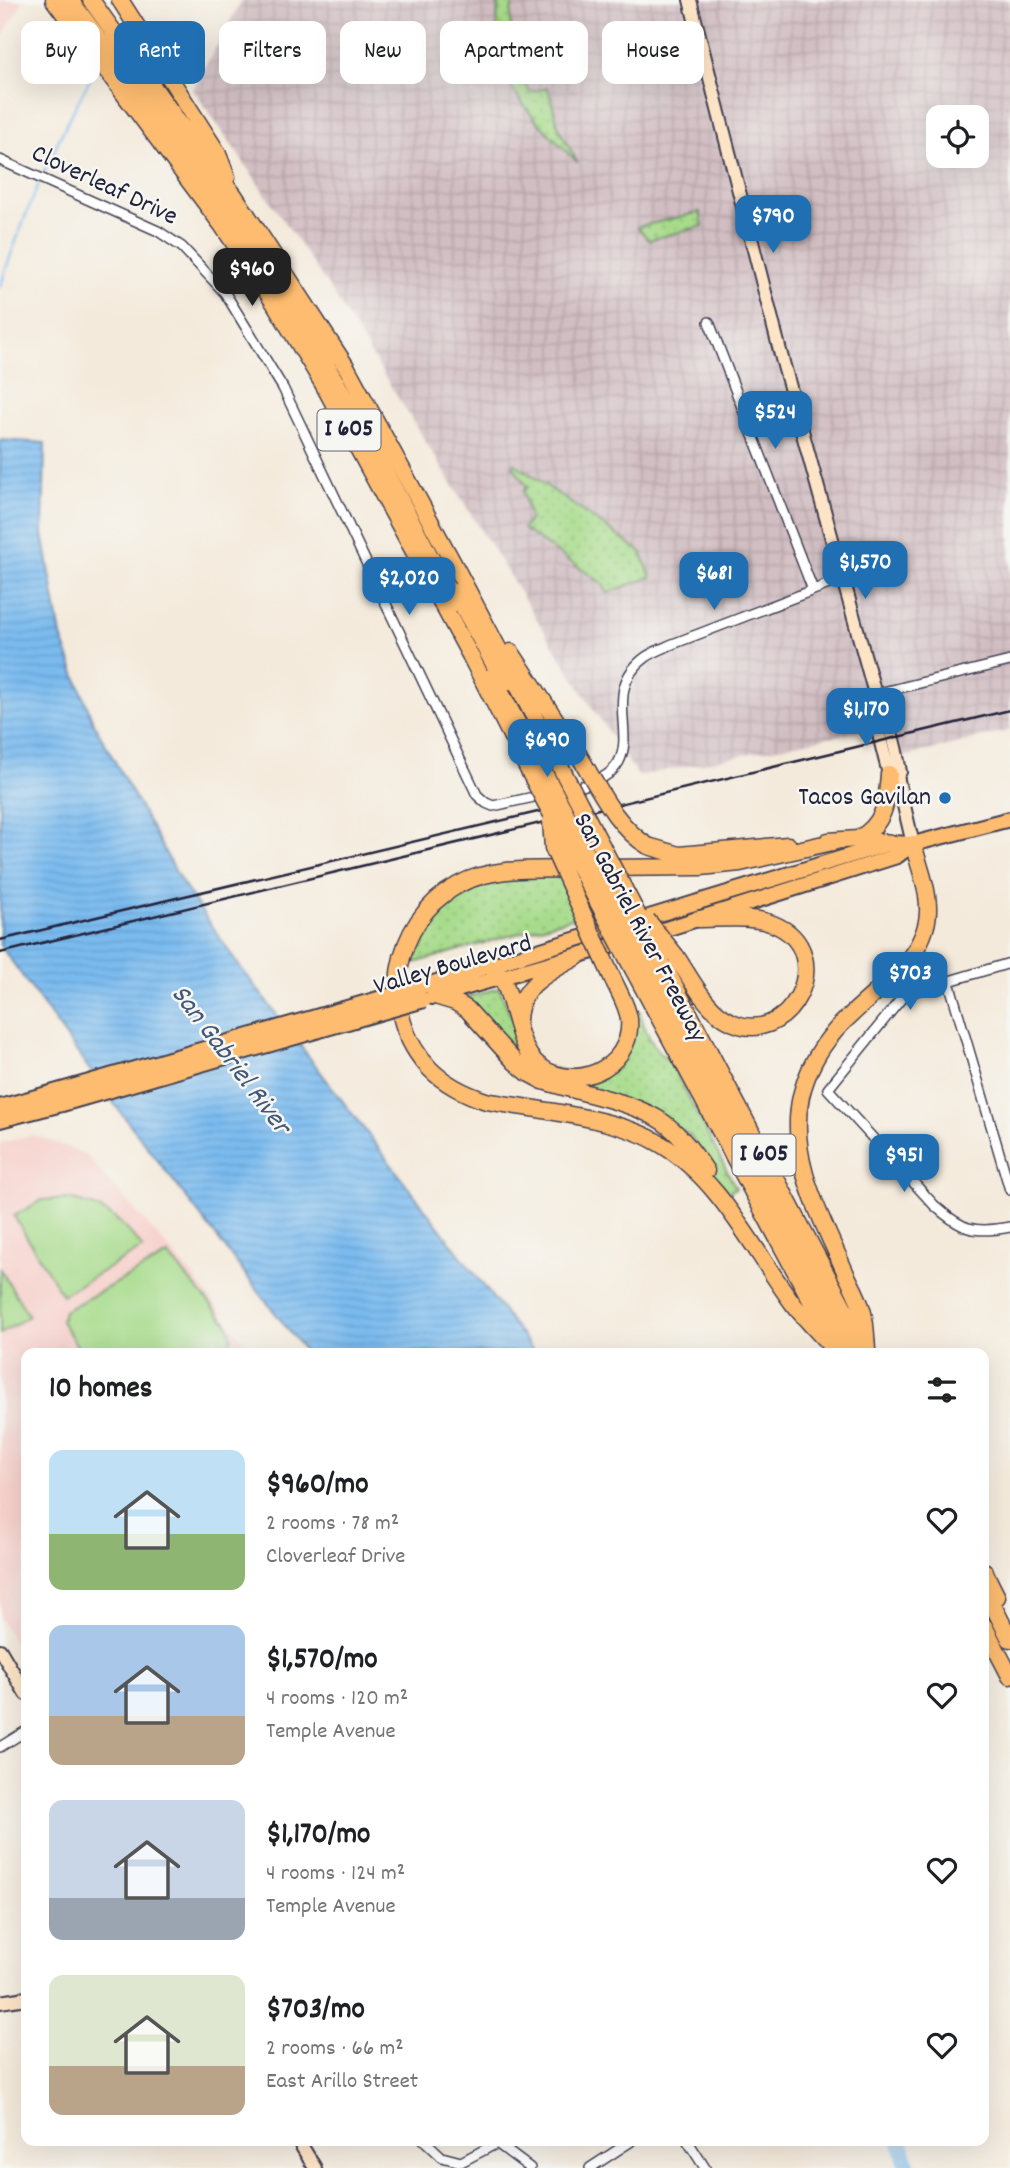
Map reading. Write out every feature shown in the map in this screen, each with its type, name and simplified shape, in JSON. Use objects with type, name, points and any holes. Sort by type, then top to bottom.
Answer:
[{"type":"highway","name":"San Gabriel River Freeway","points":[[54,0],[234,195],[346,368],[460,574],[544,766],[550,812],[653,963],[859,1348]]},
{"type":"highway","points":[[70,0],[177,135],[266,258],[336,370],[544,766],[653,963],[734,1023],[754,1026],[775,1020],[792,1008],[799,998],[805,978],[805,964],[800,948],[785,931],[764,921],[698,919]]},
{"type":"highway","name":"San Gabriel River Freeway","points":[[91,0],[171,129],[222,225],[275,304],[322,382],[464,643],[622,888],[653,963],[836,1348]]},
{"type":"highway","points":[[120,0],[217,152],[234,195]]},
{"type":"highway","points":[[460,574],[616,815],[631,834],[648,846],[669,854],[687,855],[858,839],[891,844]]},
{"type":"highway","points":[[858,839],[871,831],[881,818],[893,775]]},
{"type":"highway","points":[[497,972],[528,1054],[545,1070],[569,1078],[582,1078],[603,1070],[620,1053],[628,1034],[629,1020],[625,1006],[553,848],[550,812]]},
{"type":"highway","points":[[737,1221],[697,1172],[656,1141],[630,1130],[599,1122],[486,1101],[443,1080],[419,1056],[405,1030],[398,1003],[399,966],[412,930],[427,910],[450,890],[475,878],[502,872],[727,865],[837,841]]},
{"type":"highway","points":[[861,1348],[863,1312],[804,1174],[798,1145],[798,1117],[808,1075],[827,1041],[842,1023],[909,959],[922,938],[927,923],[928,904],[913,845]]},
{"type":"highway","points":[[518,1027],[520,1006],[533,984],[577,957]]},
{"type":"highway","points":[[426,995],[455,1002],[467,1009],[528,1073],[551,1084],[640,1110],[663,1122],[690,1148],[795,1305],[834,1348]]},
{"type":"highway","points":[[989,1580],[1010,1620]]},
{"type":"highway","points":[[989,1598],[1010,1639]]},
{"type":"highway","points":[[989,1612],[1010,1652]]},
{"type":"highway","points":[[989,1636],[1010,1676]]},
{"type":"main road","points":[[690,0],[784,367],[875,694],[874,715],[913,845]]},
{"type":"main road","name":"Valley Boulevard","points":[[0,1120],[60,1097],[426,995],[891,844],[913,845],[1010,819]]},
{"type":"main road","name":"Valley Boulevard","points":[[497,972],[577,957],[898,856],[913,845]]},
{"type":"main road","name":"Valley Boulevard","points":[[0,1107],[60,1097]]},
{"type":"main road","points":[[0,1650],[21,1686]]},
{"type":"main road","points":[[0,2002],[21,1999]]},
{"type":"main road","points":[[302,2146],[315,2168]]},
{"type":"street","name":"Cloverleaf Drive","points":[[0,160],[131,217],[182,247],[225,293],[288,399],[477,795],[486,803],[493,806],[587,786],[609,776],[621,761],[624,752],[623,691],[638,663],[670,645],[813,590]]},
{"type":"street","points":[[709,322],[813,590],[842,579]]},
{"type":"street","points":[[875,694],[1010,661]]},
{"type":"street","points":[[1010,963],[905,994],[828,1089],[934,1205],[954,1222],[977,1231],[1010,1227]]},
{"type":"street","points":[[949,982],[1010,1190]]},
{"type":"street","points":[[0,1747],[21,1734]]},
{"type":"street","points":[[430,2146],[442,2157],[461,2162],[493,2146]]},
{"type":"street","points":[[505,2146],[530,2168]]},
{"type":"street","points":[[590,2168],[624,2146]]},
{"type":"street","points":[[690,2146],[701,2167]]},
{"type":"shaded area","points":[[0,0],[23,1],[0,40]]},
{"type":"shaded area","points":[[242,0],[1010,0],[1010,730],[879,763],[869,729],[638,776],[588,701],[327,284],[193,89],[196,84],[205,84],[205,67],[219,42],[219,84],[326,84],[326,21],[230,21]]},
{"type":"shaded area","points":[[34,1135],[85,1154],[189,1271],[249,1348],[21,1348],[21,1654],[0,1619],[0,1143]]},
{"type":"green space","points":[[500,0],[513,0],[511,21],[497,21]]},
{"type":"green space","points":[[510,84],[525,84],[530,92],[548,88],[559,129],[578,163],[535,119]]},
{"type":"green space","points":[[700,212],[703,226],[649,240],[637,227]]},
{"type":"green space","points":[[514,463],[641,552],[651,577],[607,593],[603,584],[523,529],[530,518],[523,491],[527,487],[513,466]]},
{"type":"green space","points":[[563,876],[579,916],[414,963],[411,959],[422,932],[436,911],[451,897],[469,887],[511,878]]},
{"type":"green space","points":[[499,988],[532,1065],[598,1077],[635,1012],[640,1011],[650,1039],[669,1060],[736,1188],[725,1194],[690,1135],[531,1070],[461,999]]},
{"type":"green space","points":[[69,1199],[111,1216],[143,1248],[62,1295],[14,1216],[42,1200]]},
{"type":"green space","points":[[168,1255],[227,1323],[232,1337],[229,1348],[79,1348],[61,1321],[64,1311]]},
{"type":"green space","points":[[0,1269],[29,1316],[0,1334]]},
{"type":"water","points":[[0,440],[45,443],[43,534],[61,636],[93,722],[182,883],[238,964],[531,1348],[302,1348],[115,1105],[0,945]]},
{"type":"waterway","points":[[0,287],[43,174],[88,84]]},
{"type":"waterway","name":"San Gabriel River","points":[[902,2146],[908,2168]]},
{"type":"railway","points":[[0,953],[1010,710]]},
{"type":"railway","points":[[0,940],[546,810]]},
{"type":"place","name":"Tacos Gavilan","points":[[945,798]]}]
